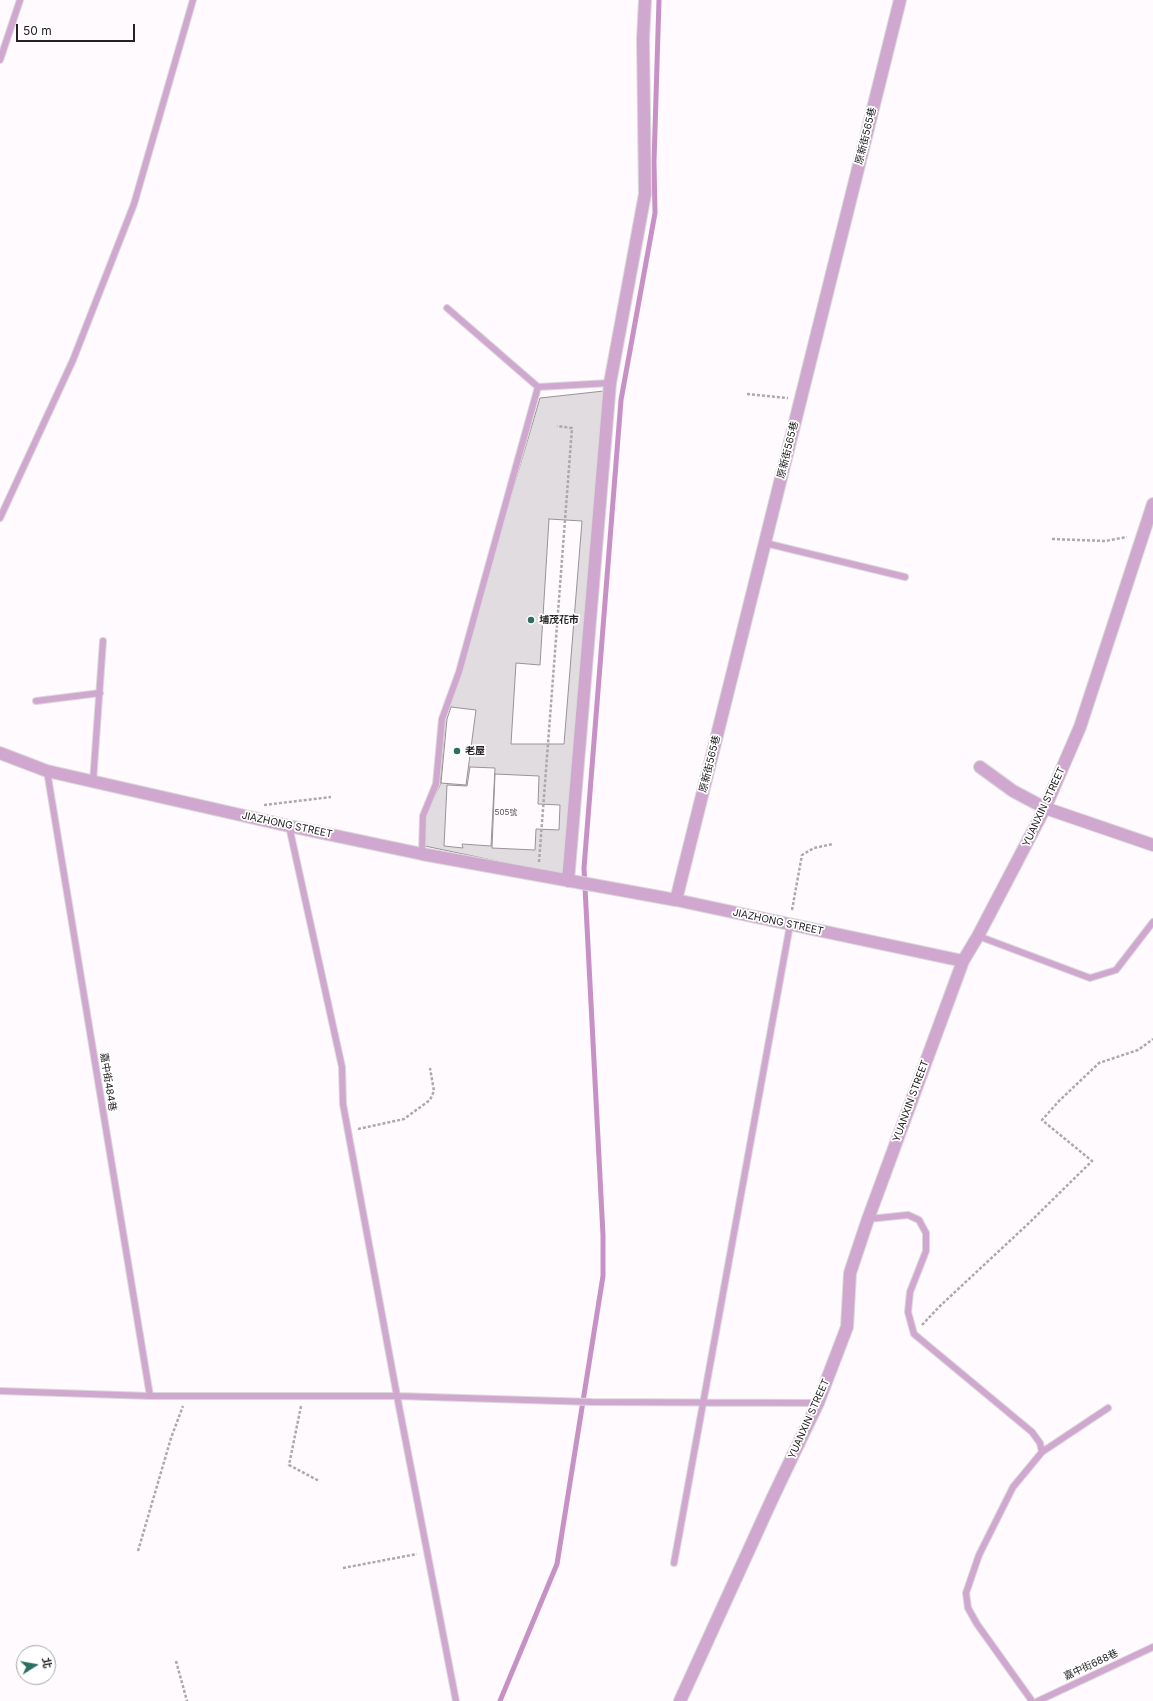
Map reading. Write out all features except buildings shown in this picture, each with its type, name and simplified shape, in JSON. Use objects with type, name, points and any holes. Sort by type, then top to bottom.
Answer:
[{"type":"street","points":[[573,881],[610,383],[645,194],[643,39],[645,0]]},
{"type":"street","name":"原新街565巷","points":[[676,900],[900,0]]},
{"type":"street","name":"YUANXIN STREET","points":[[680,1701],[772,1497],[818,1403],[847,1327],[850,1273],[868,1218],[962,960],[978,936],[1045,808],[1080,727],[1153,504]]},
{"type":"street","name":"JIAZHONG STREET","points":[[0,754],[47,771],[289,826],[422,854],[676,900],[962,960]]},
{"type":"street","points":[[980,767],[1013,791],[1045,808],[1153,846]]},
{"type":"lane","points":[[0,60],[20,0]]},
{"type":"lane","points":[[0,518],[73,360],[134,204],[194,0]]},
{"type":"lane","points":[[447,308],[538,387],[610,383]]},
{"type":"lane","points":[[422,854],[423,816],[436,784],[442,719],[459,672],[538,387]]},
{"type":"lane","points":[[765,543],[906,577]]},
{"type":"lane","points":[[93,782],[103,641]]},
{"type":"lane","points":[[36,701],[100,693]]},
{"type":"lane","name":"嘉中街484巷","points":[[47,771],[150,1396]]},
{"type":"lane","points":[[289,826],[342,1067],[342,1104],[456,1701]]},
{"type":"lane","points":[[978,936],[1090,978],[1116,970],[1153,922]]},
{"type":"lane","points":[[674,1563],[790,925]]},
{"type":"lane","points":[[868,1218],[908,1215],[919,1220],[926,1233],[926,1251],[910,1292],[908,1312],[914,1334],[1032,1432],[1040,1443],[1042,1452]]},
{"type":"lane","points":[[0,1391],[150,1396],[397,1396],[592,1402],[818,1403]]},
{"type":"lane","points":[[1032,1701],[977,1624],[968,1608],[966,1593],[979,1555],[1013,1487],[1042,1452],[1108,1408]]},
{"type":"lane","name":"嘉中街688巷","points":[[1038,1701],[1153,1647]]},
{"type":"path","points":[[747,394],[800,399]]},
{"type":"path","points":[[538,875],[572,428],[557,426]]},
{"type":"path","points":[[1052,539],[1106,541],[1143,534]]},
{"type":"path","points":[[262,806],[331,797]]},
{"type":"path","points":[[790,925],[802,855],[814,848],[833,844]]},
{"type":"path","points":[[914,1334],[940,1306],[1029,1223],[1092,1161],[1042,1120],[1059,1100],[1099,1063],[1138,1050],[1153,1039]]},
{"type":"path","points":[[348,1132],[404,1118],[430,1100],[434,1091],[430,1068]]},
{"type":"path","points":[[138,1551],[171,1438],[187,1396]]},
{"type":"path","points":[[303,1396],[289,1465],[319,1481]]},
{"type":"path","points":[[343,1568],[427,1552]]},
{"type":"path","points":[[176,1661],[187,1701]]},
{"type":"waterway","points":[[500,1701],[557,1564],[603,1276],[603,1235],[584,868],[621,400],[655,213],[654,162],[659,0]]},
{"type":"place","name":"埔茂花市","points":[[531,620]]},
{"type":"place","name":"老屋","points":[[457,751]]}]
